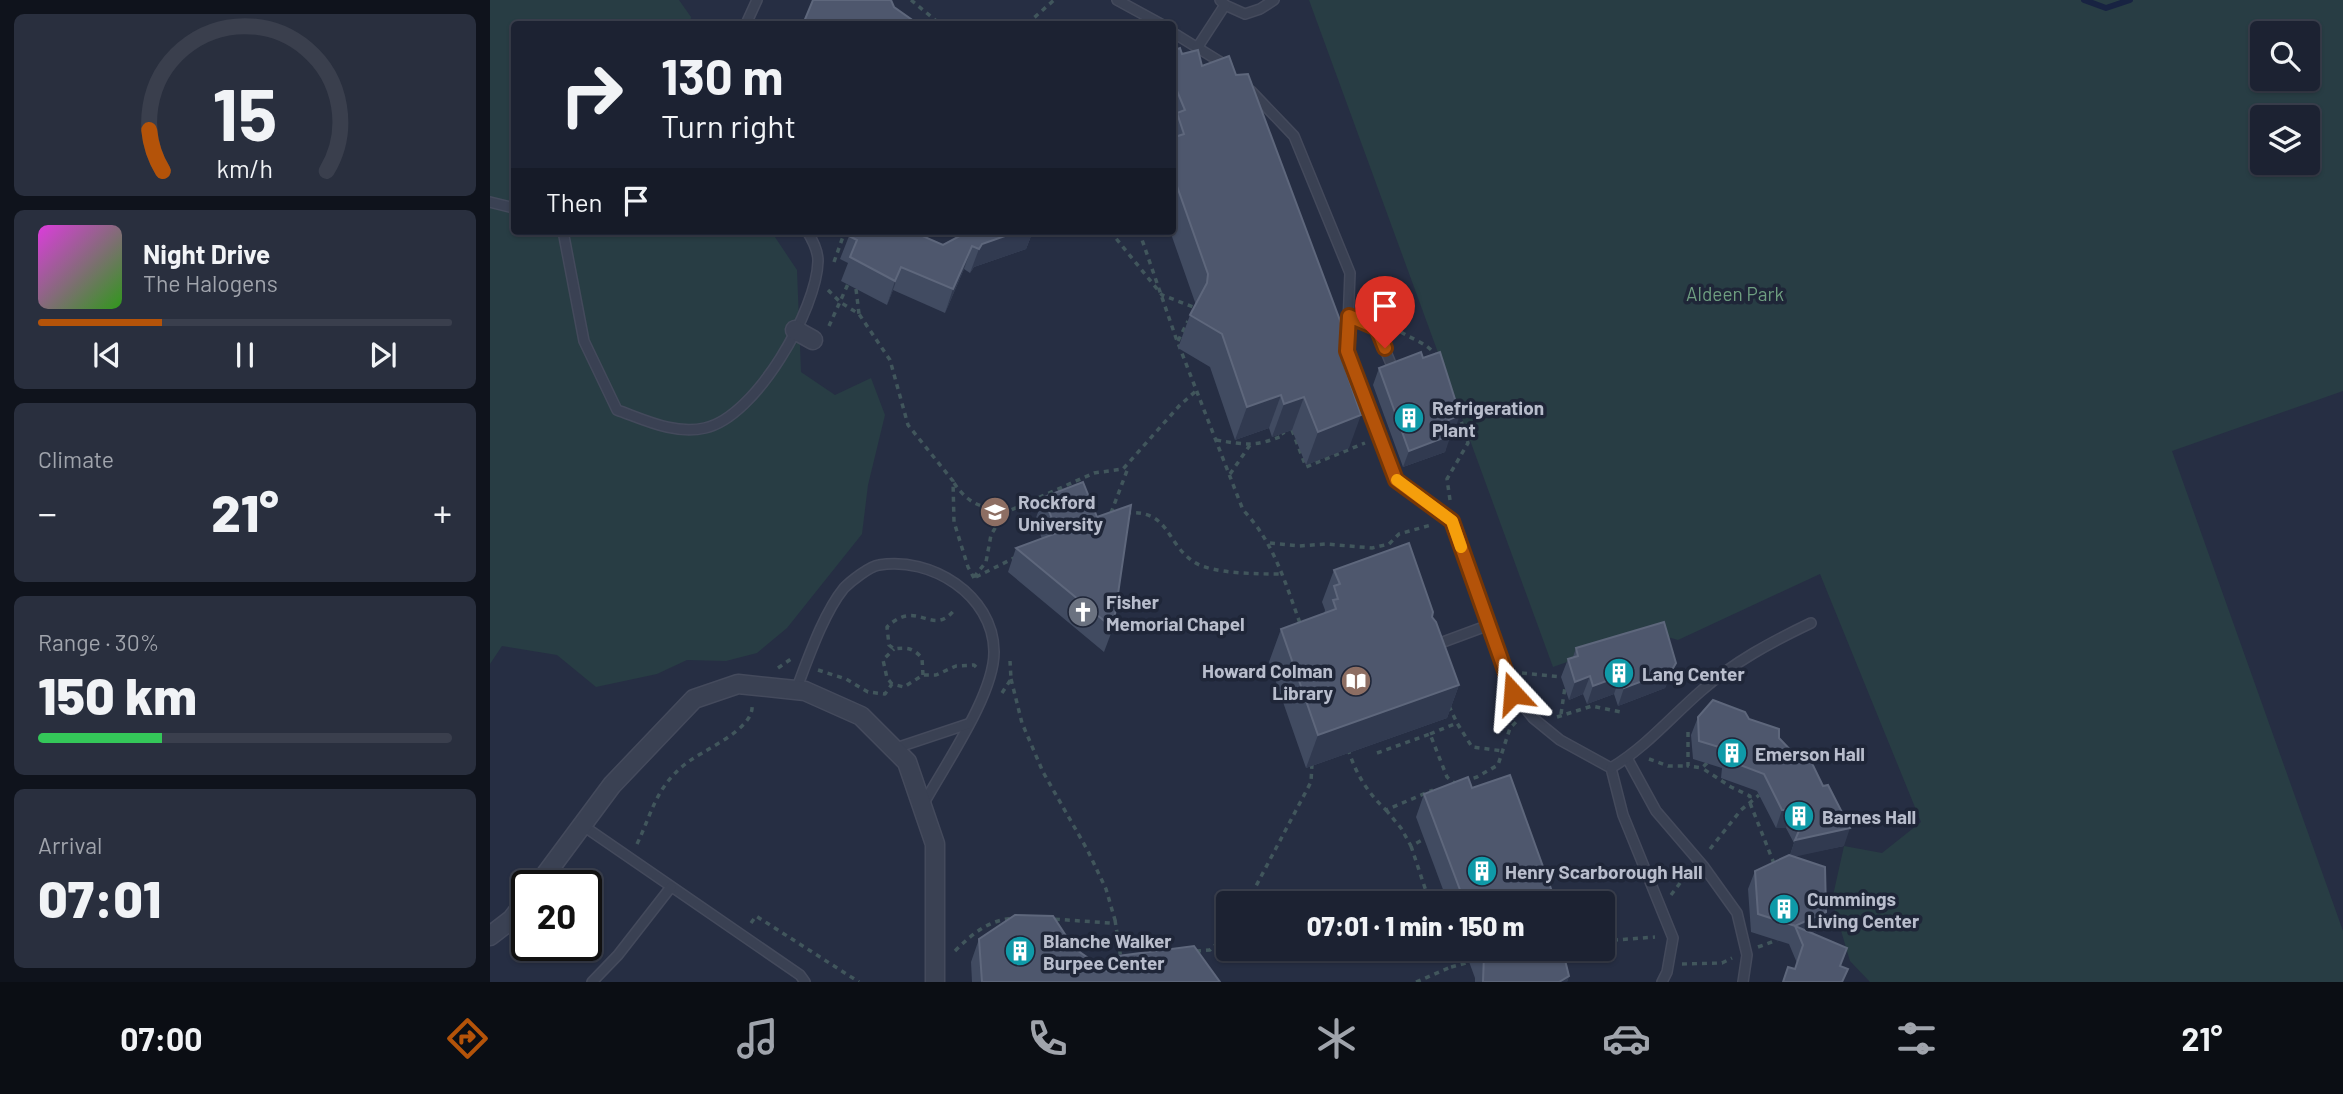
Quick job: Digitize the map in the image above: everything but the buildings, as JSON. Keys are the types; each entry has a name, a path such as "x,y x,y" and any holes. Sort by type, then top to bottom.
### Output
{"street":[{"path":"795,330 814,340"},
{"path":"549,870 611,785 694,699 738,684 806,691 861,716 906,762 935,844 935,974"},
{"path":"490,936 511,920"}],"lane":[{"path":"747,21 757,0"},
{"path":"1117,0 1156,21"},
{"path":"1197,48 1223,3 1245,14 1274,0"},
{"path":"1176,35 1227,66 1236,76"},
{"path":"1246,86 1294,136 1350,273 1347,351 1396,480 1452,521 1513,693 1527,711 1560,740 1611,768 1623,815 1673,938 1667,972 1662,982"},
{"path":"490,202 511,207"},
{"path":"564,235 583,341 617,410 672,429 707,428 740,410 781,360 816,278 818,257 809,235"},
{"path":"1349,316 1377,328 1394,371"},
{"path":"796,690 821,628 845,588 877,564 914,565 951,578 979,604 991,631 994,651 989,678 968,724 922,807"},
{"path":"1611,768 1638,750 1716,679 1767,644 1811,623"},
{"path":"1427,648 1489,625"},
{"path":"893,749 968,724"},
{"path":"1627,758 1656,811 1704,867 1737,913 1747,955 1743,982"},
{"path":"582,825 800,975 805,982"},
{"path":"592,982 618,955 671,887"}],"path":[{"path":"911,0 936,21"},
{"path":"1030,21 1054,0"},
{"path":"832,267 844,235"},
{"path":"1113,235 1162,295 1196,307 1178,341"},
{"path":"1140,235 1196,391 1243,510 1260,527 1269,543 1303,631"},
{"path":"1350,273 1368,302 1384,317"},
{"path":"829,326 848,284"},
{"path":"856,289 859,314"},
{"path":"839,302 859,314 890,360 908,425 962,495 980,507 1009,511"},
{"path":"1391,325 1434,351 1438,360"},
{"path":"974,578 986,562 991,535 1001,518 1009,511 1094,472 1124,470 1169,417 1196,391"},
{"path":"1269,543 1372,548 1389,544 1399,534 1452,521 1447,479 1468,443 1458,410"},
{"path":"1292,429 1306,467 1380,438"},
{"path":"1216,440 1262,444 1284,435 1283,433"},
{"path":"1230,474 1250,445"},
{"path":"1105,521 1110,515 1130,464"},
{"path":"953,481 954,522 968,567 977,583"},
{"path":"1110,515 1137,512 1158,518 1182,552 1195,563 1215,570 1281,574"},
{"path":"974,578 1024,555"},
{"path":"965,573 974,578"},
{"path":"894,649 889,645 886,634 887,627 893,621 906,615 941,621 949,618 955,610"},
{"path":"923,675 922,657 914,649 894,649 883,660 887,678 892,684 904,687 923,675 936,675 956,666 974,665 977,668"},
{"path":"1009,655 1010,679 1022,723 1043,772 1088,850 1106,889 1115,920 1123,968"},
{"path":"805,666 846,679 877,695 885,694 892,684"},
{"path":"1518,680 1516,672 1561,677"},
{"path":"999,702 1010,679"},
{"path":"630,858 645,828 649,811 665,784 684,765 732,735 749,719 752,711 749,685"},
{"path":"1561,714 1565,687"},
{"path":"1446,702 1472,747 1503,751"},
{"path":"1544,727 1561,714 1592,706 1621,712"},
{"path":"1385,810 1410,798 1477,777 1498,765 1510,728 1527,711"},
{"path":"1377,753 1457,723"},
{"path":"1688,732 1688,766"},
{"path":"1430,734 1447,777 1457,784 1462,797"},
{"path":"1346,743 1354,768 1369,793 1401,828 1411,846 1426,891"},
{"path":"1638,750 1644,757 1656,763 1702,768 1750,796 1750,803 1779,875"},
{"path":"1253,891 1311,782 1313,756"},
{"path":"1702,768 1707,763"},
{"path":"1411,846 1424,839"},
{"path":"750,924 756,916 859,982"},
{"path":"935,974 975,933 996,920 1024,918"},
{"path":"1045,918 1110,923 1115,920"},
{"path":"1185,953 1210,950 1216,944"},
{"path":"1449,961 1451,967"},
{"path":"1416,982 1469,962"},
{"path":"1433,975 1434,982"}],"green space":[{"path":"490,0 679,0 691,17 690,21 511,21 511,235 774,235 797,270 801,372 835,395 871,378 885,415 868,485 862,534 787,628 757,653 726,661 687,660 657,674 596,687 557,655 502,646 490,664"},
{"name":"Aldeen Park","path":"1309,0 2343,0 2343,391 2172,451 2343,931 2343,982 1870,982 1850,961 1832,900 1844,846 1882,853 1921,822 1820,574 1678,640 1651,632 1553,667"}],"waterway":[{"path":"2084,0 2106,8 2130,0"}],"slow traffic":[{"path":"1397,480 1452,521 1461,547"}],"place":[{"name":"Refrigeration Plant","path":"1409,418"},
{"name":"Rockford University","path":"995,512"},
{"name":"Fisher Memorial Chapel","path":"1083,612"},
{"name":"Lang Center","path":"1619,673"},
{"name":"Howard Colman Library","path":"1356,681"},
{"name":"Emerson Hall","path":"1732,753"},
{"name":"Barnes Hall","path":"1799,816"},
{"name":"Henry Scarborough Hall","path":"1482,871"},
{"name":"Cummings Living Center","path":"1784,909"},
{"name":"Blanche Walker Burpee Center","path":"1020,951"}],"route":[{"path":"1385,348 1377,328 1349,316 1347,351 1396,480 1452,521 1513,693"}]}
